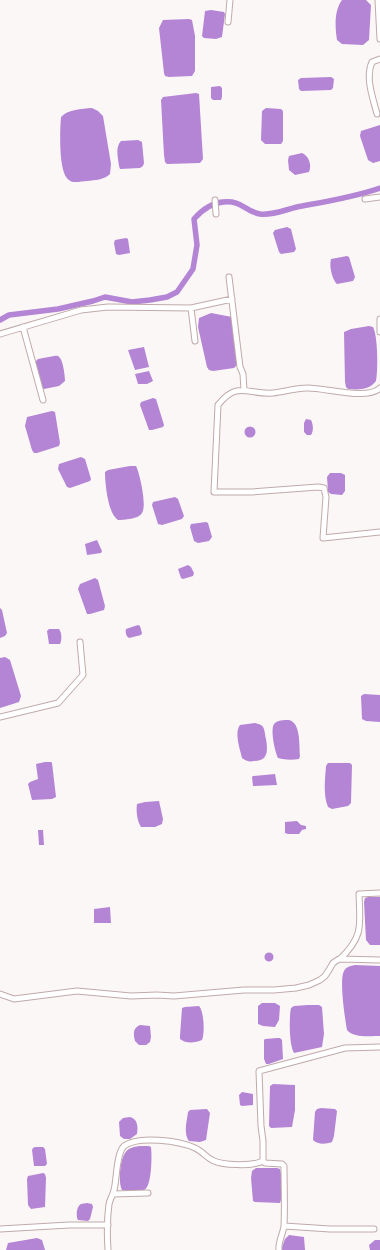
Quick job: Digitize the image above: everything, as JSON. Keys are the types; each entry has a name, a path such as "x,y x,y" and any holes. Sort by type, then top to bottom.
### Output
{"street":[{"path":"228,22 230,0"},
{"path":"378,0 380,39"},
{"path":"377,114 370,88 369,69 372,62 380,59"},
{"path":"365,200 380,197"},
{"path":"215,200 216,214"},
{"path":"229,277 244,390"},
{"path":"0,334 81,310 108,307 191,308 232,299"},
{"path":"191,308 195,342"},
{"path":"380,319 380,332"},
{"path":"23,327 43,400"},
{"path":"380,388 377,391 358,394 307,388 291,389 273,393 237,390 228,394 218,405 214,492 252,492 318,486 324,488 326,497 323,538 380,532"},
{"path":"0,717 58,703 82,675 80,642"},
{"path":"0,994 14,999 77,991 131,996 174,996 238,990 274,990 296,988 308,985 325,976 333,962 340,959 350,950 360,930 359,894 380,893"},
{"path":"340,959 380,960"},
{"path":"263,1161 259,1071 345,1048 380,1047"},
{"path":"108,1250 109,1205 113,1194 121,1152 124,1146 134,1142 153,1140 174,1141 195,1148 217,1162 256,1164 263,1161 282,1164 284,1166 284,1226 283,1236 278,1250"},
{"path":"113,1194 148,1193"},
{"path":"0,1229 69,1225 108,1225"},
{"path":"284,1226 323,1229 374,1229"}],"shaded area":[{"path":"342,0 366,0 371,5 369,40 363,45 342,44 337,40 336,14"},
{"path":"211,10 224,12 225,14 222,37 216,39 204,38 202,36 205,11"},
{"path":"163,20 192,20 195,36 195,71 192,76 165,76 159,28"},
{"path":"331,77 334,79 333,88 331,90 301,91 299,89 298,80 301,78"},
{"path":"220,86 222,88 221,100 213,100 211,98 211,87"},
{"path":"196,93 199,94 203,159 200,163 167,164 165,162 164,155 161,100 163,97"},
{"path":"92,108 103,116 111,164 110,174 99,179 73,182 65,176 61,160 61,117 71,111"},
{"path":"266,108 281,109 283,111 283,141 281,144 265,144 261,140 262,111"},
{"path":"380,125 380,161 373,163 368,160 360,136 361,131"},
{"path":"138,140 142,142 143,166 140,168 120,169 117,153 119,143 121,141"},
{"path":"302,153 309,161 309,172 295,175 289,170 289,156"},
{"path":"287,227 291,229 296,249 294,252 281,254 273,233 275,230"},
{"path":"128,239 130,253 119,255 116,254 114,243 115,240"},
{"path":"347,256 349,257 355,277 353,281 337,284 331,272 331,259"},
{"path":"211,313 232,317 237,365 234,368 213,371 209,370 207,367 198,327 199,318"},
{"path":"369,326 373,327 375,331 377,345 376,381 364,389 348,389 345,382 344,332 351,329"},
{"path":"144,347 149,367 135,370 128,350"},
{"path":"58,356 61,360 64,369 65,381 59,386 44,389 42,388 36,361 38,359"},
{"path":"149,371 153,381 147,384 138,384 135,374"},
{"path":"153,398 156,399 164,425 163,427 149,430 140,405 141,402"},
{"path":"52,411 55,412 60,443 59,446 34,453 25,426 27,417"},
{"path":"306,419 311,420 313,425 311,435 307,435 304,432 304,423"},
{"path":"248,427 252,427 254,428 254,436 248,437 245,434 245,430"},
{"path":"81,457 85,459 91,479 90,481 70,488 67,487 58,469 59,464"},
{"path":"136,466 138,470 144,504 143,509 142,513 138,517 118,520 109,505 106,491 105,472 108,470"},
{"path":"330,473 341,473 345,475 345,491 342,495 331,494 328,492 327,477"},
{"path":"175,497 178,499 184,516 182,519 162,525 158,524 152,505 153,502"},
{"path":"208,523 212,537 209,541 198,543 194,541 190,527 191,524"},
{"path":"97,540 102,551 101,553 87,555 85,544"},
{"path":"188,565 194,573 193,576 183,579 181,578 178,569"},
{"path":"95,578 98,580 105,606 104,610 87,614 78,589 80,584"},
{"path":"0,608 2,610 7,633 5,636 0,638"},
{"path":"138,625 140,626 142,633 141,635 129,638 126,634 126,629"},
{"path":"49,629 59,629 61,632 60,644 49,644 47,631"},
{"path":"5,657 10,660 21,696 19,702 0,708 0,658"},
{"path":"364,694 380,695 380,722 366,721 362,719 361,696"},
{"path":"289,720 296,725 299,735 299,759 288,760 278,758 273,741 274,724 279,721"},
{"path":"255,723 264,728 267,751 264,757 259,761 246,761 242,758 238,741 238,728 240,725"},
{"path":"45,762 52,763 56,797 52,799 32,800 28,784 38,779 36,764"},
{"path":"328,763 350,763 352,765 351,803 348,806 332,809 328,807 325,797 325,787 326,766"},
{"path":"275,774 277,785 253,786 253,776"},
{"path":"159,801 163,819 162,824 155,827 141,827 137,816 137,804"},
{"path":"297,821 301,825 306,826 306,829 302,830 299,834 285,833 285,822"},
{"path":"38,830 43,830 44,845 39,845"},
{"path":"380,897 380,945 370,945 366,940 364,902 365,898"},
{"path":"110,907 111,923 94,923 94,909"},
{"path":"267,953 271,953 273,957 271,961 267,961 265,959 265,955"},
{"path":"350,966 380,966 380,1036 357,1035 350,1033 347,1030 342,982 344,971"},
{"path":"262,1003 275,1003 280,1006 279,1020 275,1027 258,1024 258,1006"},
{"path":"319,1005 322,1007 324,1034 322,1047 294,1053 291,1044 290,1031 291,1008 294,1006"},
{"path":"199,1006 204,1022 202,1040 196,1042 182,1041 180,1039 182,1008"},
{"path":"140,1025 150,1026 150,1042 146,1045 139,1045 135,1041 134,1032"},
{"path":"280,1038 282,1040 283,1059 266,1064 264,1059 264,1040"},
{"path":"273,1084 295,1085 295,1110 292,1127 271,1128 269,1126 270,1086"},
{"path":"242,1092 253,1094 253,1105 240,1105 239,1095"},
{"path":"207,1109 210,1113 206,1140 200,1142 189,1141 186,1134 188,1112 190,1110"},
{"path":"317,1109 335,1109 337,1111 332,1142 322,1144 313,1140 315,1112"},
{"path":"130,1117 136,1121 137,1134 130,1139 124,1139 120,1136 119,1122 123,1118"},
{"path":"139,1146 151,1147 151,1170 149,1183 147,1188 142,1191 133,1192 122,1190 120,1177 123,1156 131,1148"},
{"path":"35,1147 43,1147 45,1149 47,1164 45,1166 34,1166 32,1150"},
{"path":"256,1168 280,1169 282,1196 280,1203 253,1201 251,1178 252,1171"},
{"path":"43,1173 45,1174 46,1178 45,1207 31,1209 28,1205 28,1176"},
{"path":"87,1203 92,1204 93,1207 90,1219 88,1221 78,1220 77,1210 79,1205"},
{"path":"289,1235 304,1237 305,1250 281,1250 285,1239"},
{"path":"37,1238 42,1240 45,1250 6,1250 8,1243"},
{"path":"375,1240 380,1240 380,1250 370,1250 369,1245"}],"waterway":[{"path":"0,320 9,315 58,309 105,297 132,302 167,297 177,292 193,269 197,245 194,219 203,210 214,204 223,202 235,203 255,213 270,214 380,188"}]}
